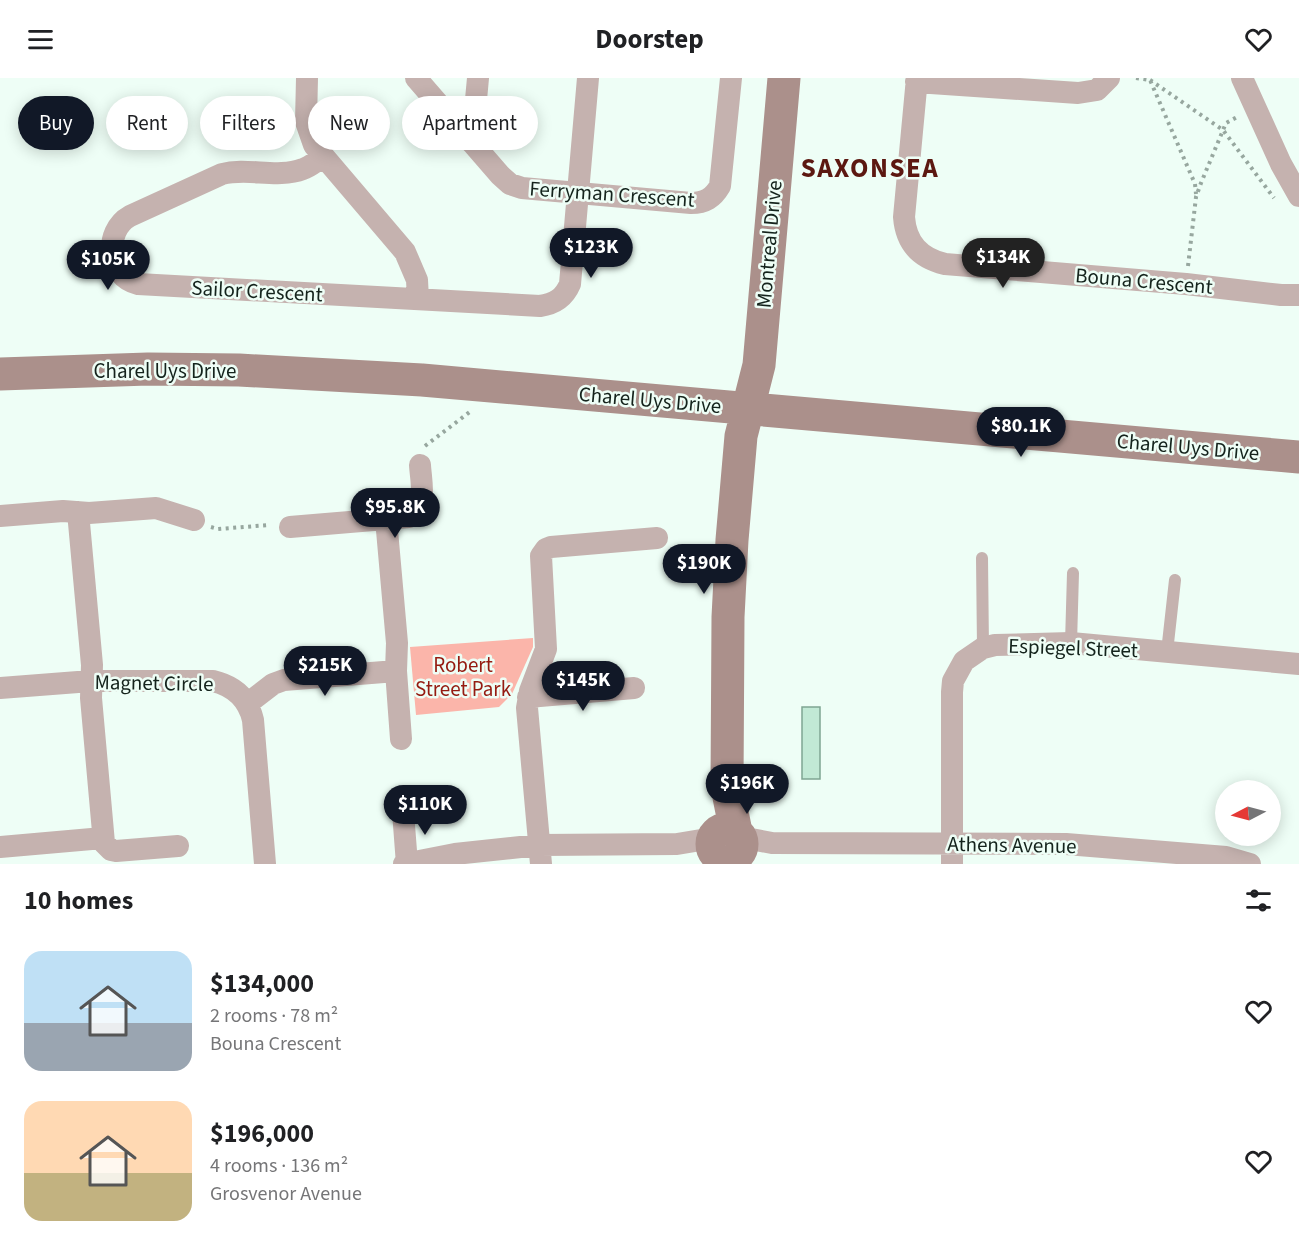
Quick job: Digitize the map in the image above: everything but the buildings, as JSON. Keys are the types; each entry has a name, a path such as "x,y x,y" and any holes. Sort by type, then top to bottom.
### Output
{"main road":[{"name":"Montreal Drive","path":"727,848 728,617 736,489 747,409 759,365 784,78"},
{"name":"Charel Uys Drive","path":"0,374 136,369 239,370 353,375 1299,457"}],"street":[{"path":"307,78 306,122 314,146 405,252 417,280 418,299 540,306 562,298 570,284 588,78"},
{"name":"Ferryman Crescent","path":"416,78 432,96"},
{"path":"476,96 478,78"},
{"name":"Ferryman Crescent","path":"478,150 510,184 522,188 691,203 705,201 720,186 722,179 731,78"},
{"path":"916,80 1078,93 1097,90 1109,78"},
{"path":"1242,78 1281,164 1290,201"},
{"name":"Bouna Crescent","path":"916,80 904,217 911,243 925,257 945,264 1299,295"},
{"name":"Sailor Crescent","path":"323,157 307,168 295,172 237,171 222,174 130,216 118,224 114,232 112,256 116,269 125,279 138,284 418,299"},
{"path":"290,527 409,516 418,510 422,501 420,465"},
{"path":"0,516 156,508 194,520"},
{"path":"78,512 92,665 90,698 103,838 107,848 116,851 178,846"},
{"path":"386,519 397,643 396,671 401,739"},
{"path":"540,855 528,697 546,649 541,561 543,552 551,547 657,538"},
{"name":"Espiegel Street","path":"952,854 953,681 964,661 983,648 995,645 1071,643 1299,664"},
{"path":"265,864 253,720 247,704 273,684 284,680 396,671"},
{"name":"Magnet Circle","path":"0,688 91,681 213,681 229,686 243,697 247,704"},
{"path":"528,697 634,688"},
{"path":"403,812 406,864"},
{"path":"0,847 103,838"},
{"name":"Athens Avenue","path":"406,864 455,854 540,855 677,844 727,848 772,843 952,854 1066,844 1226,857 1250,864"}],"lane":[{"path":"981,558 983,648"},
{"path":"1071,643 1073,573"},
{"path":"1167,652 1175,580"}],"path":[{"path":"1136,78 1150,80 1223,130 1274,199 1290,201"},
{"path":"1150,80 1195,184 1196,197 1186,284"},
{"path":"1196,197 1226,123 1254,107"},
{"path":"420,465 425,445 469,414 488,385"},
{"path":"194,520 218,530 281,524 290,527"}],"green space":[{"name":"Robert Street Park","path":"533,638 533,647 512,694 499,707 416,715 410,647"}],"district":[{"name":"SAXONSEA","path":"870,168"}]}
